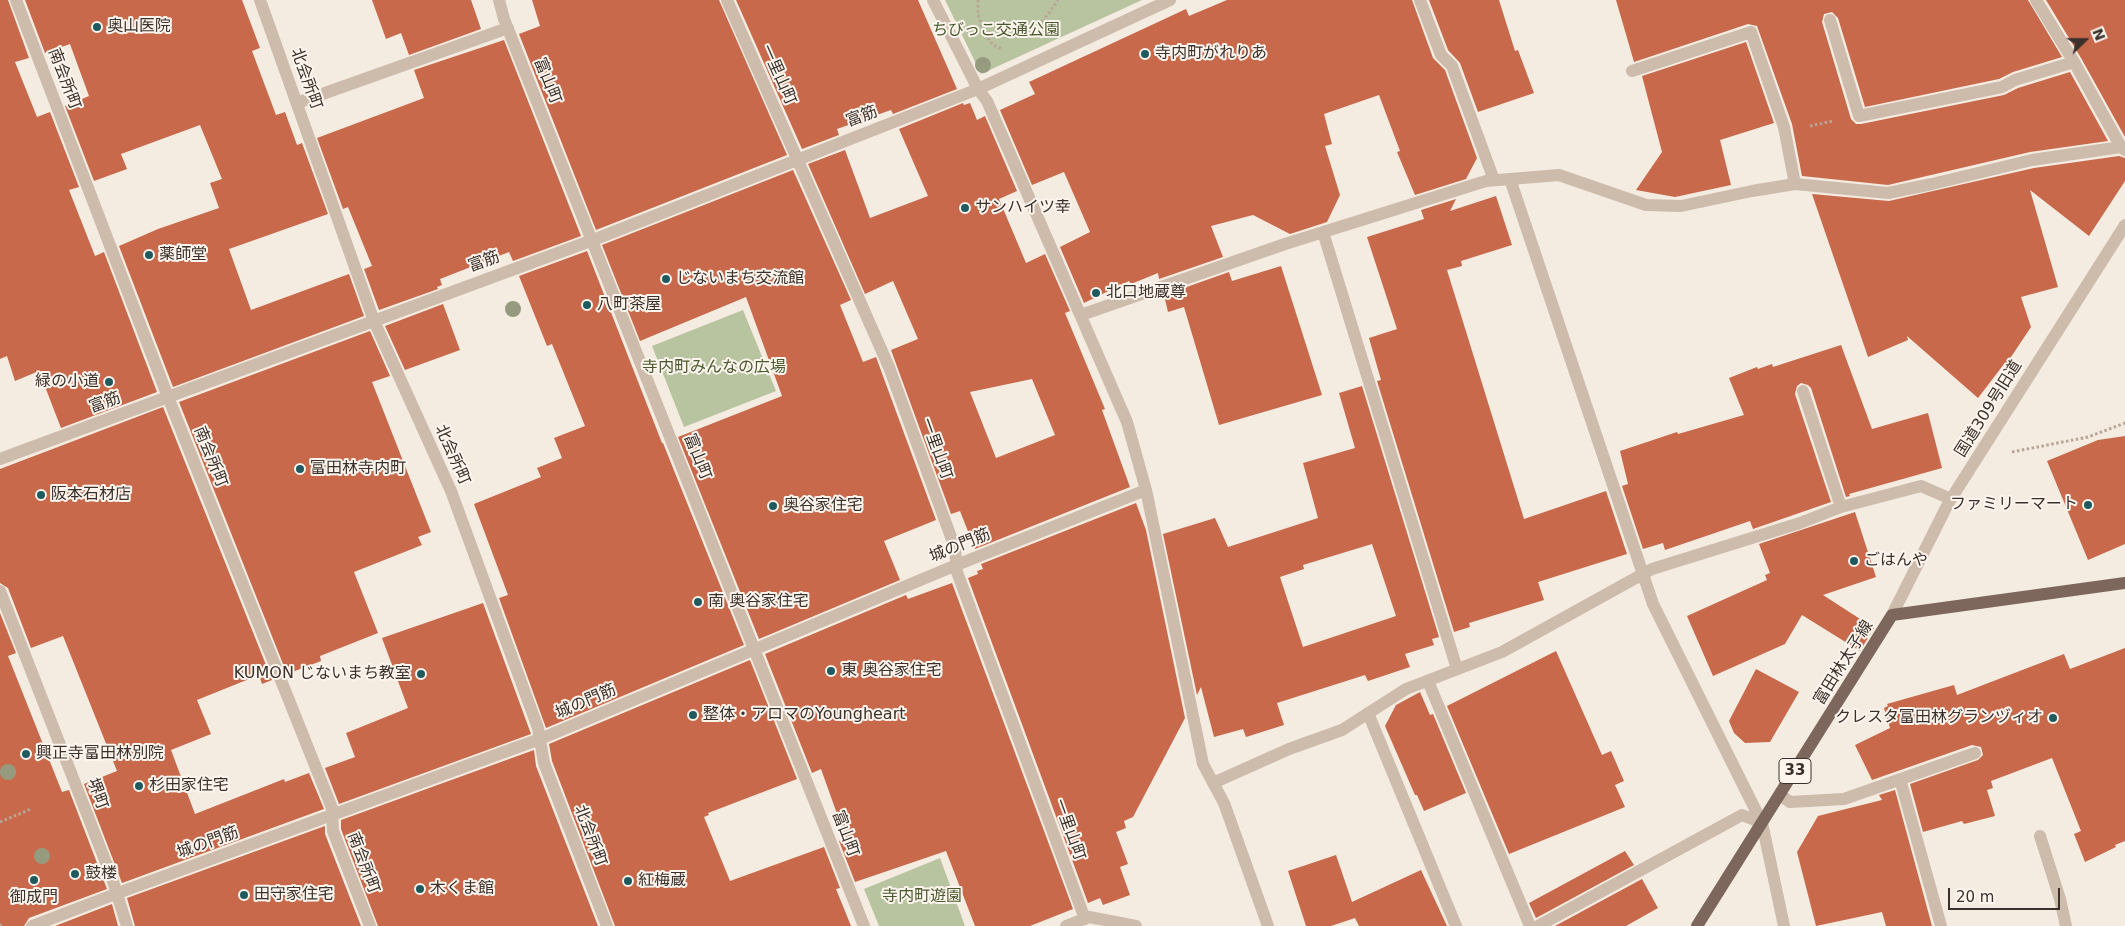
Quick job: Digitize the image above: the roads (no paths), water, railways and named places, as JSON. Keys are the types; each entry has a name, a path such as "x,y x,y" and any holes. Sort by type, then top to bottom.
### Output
{"main road":[{"name":"富田林太子線","path":"1697,926 1892,616 2125,583"}],"street":[{"name":"南会所町","path":"16,0 168,397 332,808 333,831 370,926"},
{"name":"北会所町","path":"260,0 374,320 451,491 534,719 544,762 607,926"},
{"name":"富山町","path":"499,0 508,28 864,926"},
{"name":"一里山町","path":"727,0 888,367 955,548 957,572 1085,919"},
{"path":"932,0 978,89 987,101 1127,422 1146,490 1202,764 1224,803 1268,926"},
{"name":"富筋","path":"0,458 593,240 978,89 1170,0"},
{"path":"1420,0 1442,55 1452,66 1494,180"},
{"path":"1081,315 1323,232 1486,181 1559,175 1646,205 1682,206 1795,184 1888,192 1932,184 2032,160 2123,148 2036,0"},
{"path":"1830,20 1858,116 2002,87 2015,80 2074,62"},
{"path":"297,103 508,28"},
{"path":"1632,71 1751,32 1785,131 1795,184"},
{"path":"1510,179 1653,604 1762,823 1784,926"},
{"name":"国道309号旧道","path":"1892,616 1951,499 2125,225"},
{"path":"1323,232 1457,669"},
{"path":"1804,391 1841,507"},
{"path":"1213,784 1289,750 1342,730 1406,689 1502,652 1652,569 1800,523 1841,507 1921,486 1951,499"},
{"name":"城の門筋","path":"32,926 540,739 956,565 1146,490"},
{"name":"堺町","path":"0,591 118,893 120,909 127,926"},
{"path":"1428,680 1530,926"},
{"path":"1368,713 1456,926"},
{"path":"1780,795 1790,802 1844,799 1975,753"},
{"path":"1900,779 1941,926"},
{"path":"1538,926 1742,815 1762,823"},
{"path":"2040,836 2060,899 2066,926"},
{"path":"1066,926 1089,917 1136,926"}],"place":[{"name":"奥山医院","path":"97,27"},
{"name":"寺内町がれりあ","path":"1145,54"},
{"name":"サンハイツ幸","path":"965,208"},
{"name":"薬師堂","path":"149,255"},
{"name":"じないまち交流館","path":"666,279"},
{"name":"北口地蔵尊","path":"1096,293"},
{"name":"八町茶屋","path":"587,305"},
{"name":"緑の小道","path":"109,382"},
{"name":"富田林寺内町","path":"300,469"},
{"name":"阪本石材店","path":"41,495"},
{"name":"ファミリーマート","path":"2088,505"},
{"name":"奥谷家住宅","path":"773,506"},
{"name":"ごはんや","path":"1854,561"},
{"name":"南 奥谷家住宅","path":"698,602"},
{"name":"東 奥谷家住宅","path":"831,671"},
{"name":"KUMON じないまち教室","path":"421,674"},
{"name":"整体・アロマのYoungheart","path":"693,715"},
{"name":"クレスタ富田林グランヅィオ","path":"2053,718"},
{"name":"興正寺富田林別院","path":"26,754"},
{"name":"杉田家住宅","path":"139,786"},
{"name":"鼓楼","path":"75,874"},
{"name":"御成門","path":"34,880"},
{"name":"紅梅蔵","path":"628,881"},
{"name":"木くま館","path":"420,889"},
{"name":"田守家住宅","path":"244,895"}],"park label":[{"name":"ちびっこ交通公園","path":"996,31"},
{"name":"寺内町みんなの広場","path":"714,368"},
{"name":"寺内町遊園","path":"922,897"}]}
